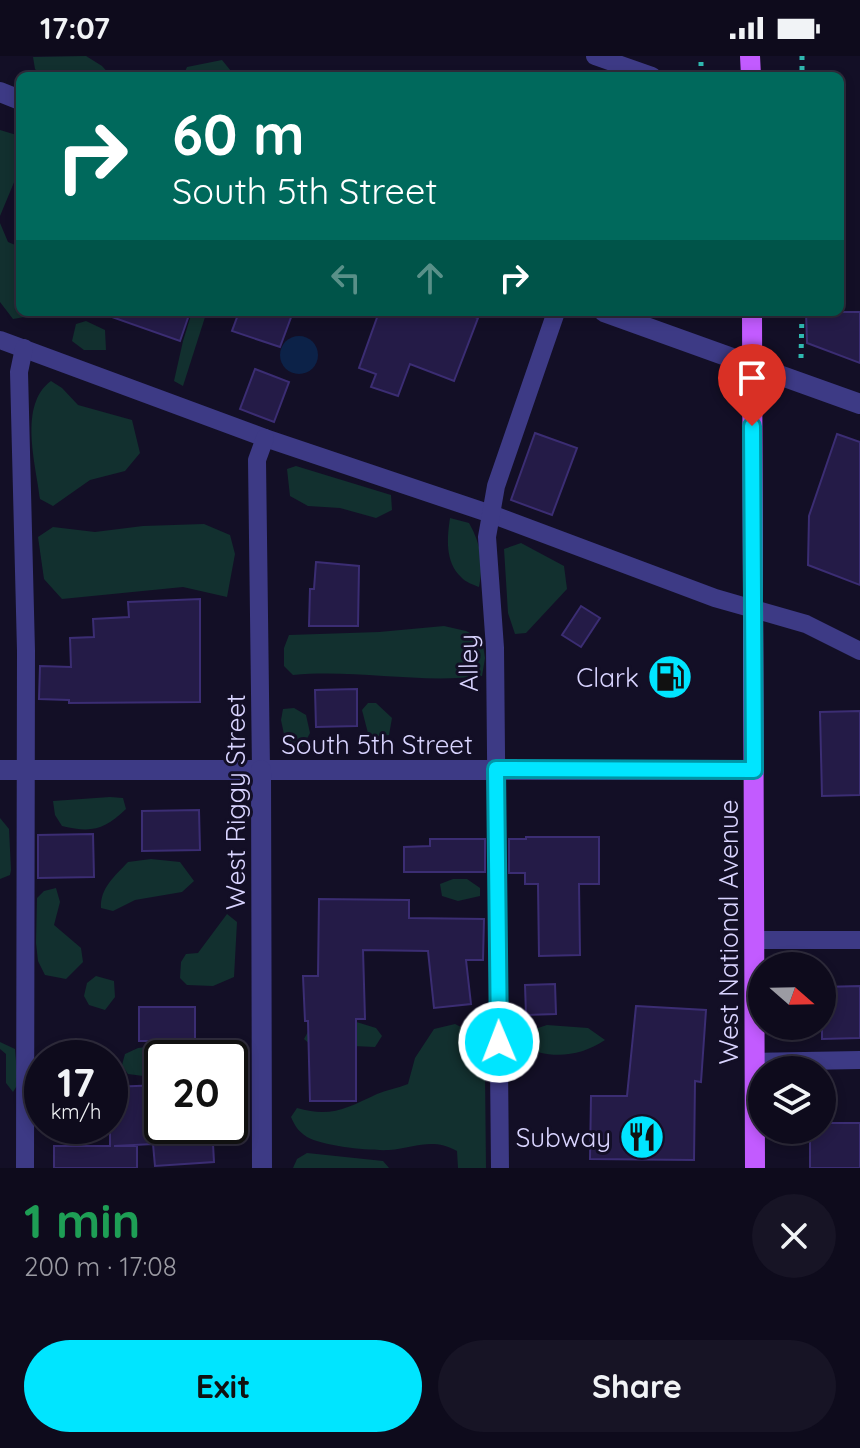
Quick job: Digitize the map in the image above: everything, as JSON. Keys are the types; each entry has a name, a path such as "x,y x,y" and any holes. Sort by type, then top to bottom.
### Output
{"main road":[{"name":"West National Avenue","path":"752,316 754,1056"},
{"name":"West National Avenue","path":"755,1144 755,1168"}],"street":[{"path":"615,316 860,404"},
{"name":"South 5th Street","path":"0,770 754,770"},
{"name":"West Riggy Street","path":"261,770 262,1168"}],"lane":[{"path":"595,56 641,72"},
{"name":"Alley","path":"500,1168 495,648 487,537 496,486 555,316"},
{"path":"0,340 265,438 491,514 715,598 806,624 860,651"},
{"path":"24,348 19,372 26,651 25,1168"},
{"name":"West Riggy Street","path":"261,770 257,460 265,438"},
{"path":"754,940 860,940"},
{"path":"836,1060 860,1060"}],"path":[{"path":"801,383 802,316"}],"green space":[{"path":"86,56 107,72 38,72 33,57"},
{"path":"222,60 232,72 185,72 187,67"},
{"path":"0,130 16,135 16,178 0,216"},
{"path":"0,223 8,242 16,245 16,316 30,316 13,319 0,302"},
{"path":"191,316 205,316 183,386 174,381"},
{"path":"86,321 105,330 106,350 84,350 72,341 76,324"},
{"path":"51,381 78,405 132,420 140,453 125,471 90,480 53,506 40,499 32,436 35,405"},
{"path":"296,466 391,495 392,510 376,518 340,508 308,506 290,496 287,469"},
{"path":"450,518 469,523 476,538 481,562 479,587 463,579 452,564 448,542"},
{"path":"204,524 230,535 235,554 227,597 183,587 62,599 44,579 38,537 53,527 95,532 143,526"},
{"path":"521,543 564,566 567,589 526,633 515,634 508,613 504,549"},
{"path":"444,626 482,639 485,658 482,676 293,675 284,666 284,648 289,635"},
{"path":"368,703 376,703 392,718 389,735 369,737 362,710"},
{"path":"294,708 306,715 310,733 303,746 285,739 281,720 283,709"},
{"path":"123,798 126,809 111,822 97,828 62,826 55,815 53,801"},
{"path":"0,818 9,829 11,870 10,875 0,879"},
{"path":"151,859 180,862 194,881 182,892 135,900 113,911 101,908 106,888 128,862"},
{"path":"453,879 467,879 480,888 480,896 458,901 442,896 440,884"},
{"path":"56,888 60,902 54,925 81,948 83,962 66,979 45,975 38,961 36,943 37,898 44,891"},
{"path":"227,914 237,922 234,977 213,986 187,985 180,978 181,962 186,954 198,953"},
{"path":"96,976 114,981 115,997 105,1010 89,1005 84,996 87,983"},
{"path":"350,1020 376,1028 382,1036 375,1047 310,1044 304,1039 309,1030"},
{"path":"455,1024 479,1036 485,1072 486,1168 458,1168 457,1151 439,1145 423,1144 389,1150 347,1147 314,1140 295,1126 291,1117 297,1108 329,1112 408,1084 415,1058 434,1029"},
{"path":"547,1025 588,1028 605,1040 563,1055 520,1046 526,1032"},
{"path":"0,1042 15,1049 18,1084 13,1092 6,1083 6,1054 0,1049"},
{"path":"144,1047 144,1076 128,1074 128,1053"},
{"path":"307,1153 383,1161 389,1168 293,1168 297,1159"}],"water":[{"path":"299,336 312,342 318,355 312,368 299,374 286,368 280,355 286,342"}],"building":[{"path":"844,312 860,312 860,363 807,343 806,316 844,316"},
{"path":"109,316 189,316 180,341"},
{"path":"238,316 292,316 280,347 232,331"},
{"path":"378,316 478,318 454,381 410,364 398,396 371,387 376,374 359,368"},
{"path":"255,369 289,382 274,422 240,409"},
{"path":"535,433 577,448 552,515 511,500"},
{"path":"837,434 860,442 860,585 808,565 809,516"},
{"path":"316,562 359,566 358,626 309,626 310,589 314,589"},
{"path":"200,599 200,702 69,703 69,700 39,699 40,666 71,667 70,638 94,637 93,619 129,617 128,602"},
{"path":"581,606 600,618 581,647 562,635"},
{"path":"357,689 357,726 316,727 315,690"},
{"path":"860,711 860,795 822,796 820,712"},
{"path":"199,810 200,850 142,851 142,811"},
{"path":"93,834 94,877 38,878 38,835"},
{"path":"599,837 599,884 579,884 580,955 539,956 538,884 525,884 525,873 509,873 509,839"},
{"path":"430,839 485,839 485,872 404,872 404,847 430,846"},
{"path":"319,899 409,900 409,918 484,919 483,960 466,960 471,1004 434,1008 428,951 363,950 365,1019 356,1019 356,1101 310,1101 308,1021 305,1021 303,976 318,976"},
{"path":"555,984 556,1014 526,1015 525,985"},
{"path":"860,986 860,1038 836,1039 836,987"},
{"path":"636,1006 706,1010 701,1082 695,1081 694,1160 590,1159 591,1096 627,1096"},
{"path":"139,1007 195,1007 195,1040 139,1041"},
{"path":"128,1086 144,1086 144,1144 153,1144 114,1146 137,1146 137,1168 54,1168 54,1146 128,1144"},
{"path":"836,1123 860,1123 860,1168 810,1168 810,1144 836,1144"},
{"path":"153,1144 213,1144 214,1162 155,1166"}],"place":[{"name":"Clark","path":"670,677"},
{"name":"Subway","path":"642,1137"}],"route":[{"path":"499,1042 496,769 754,770 752,426"}]}
